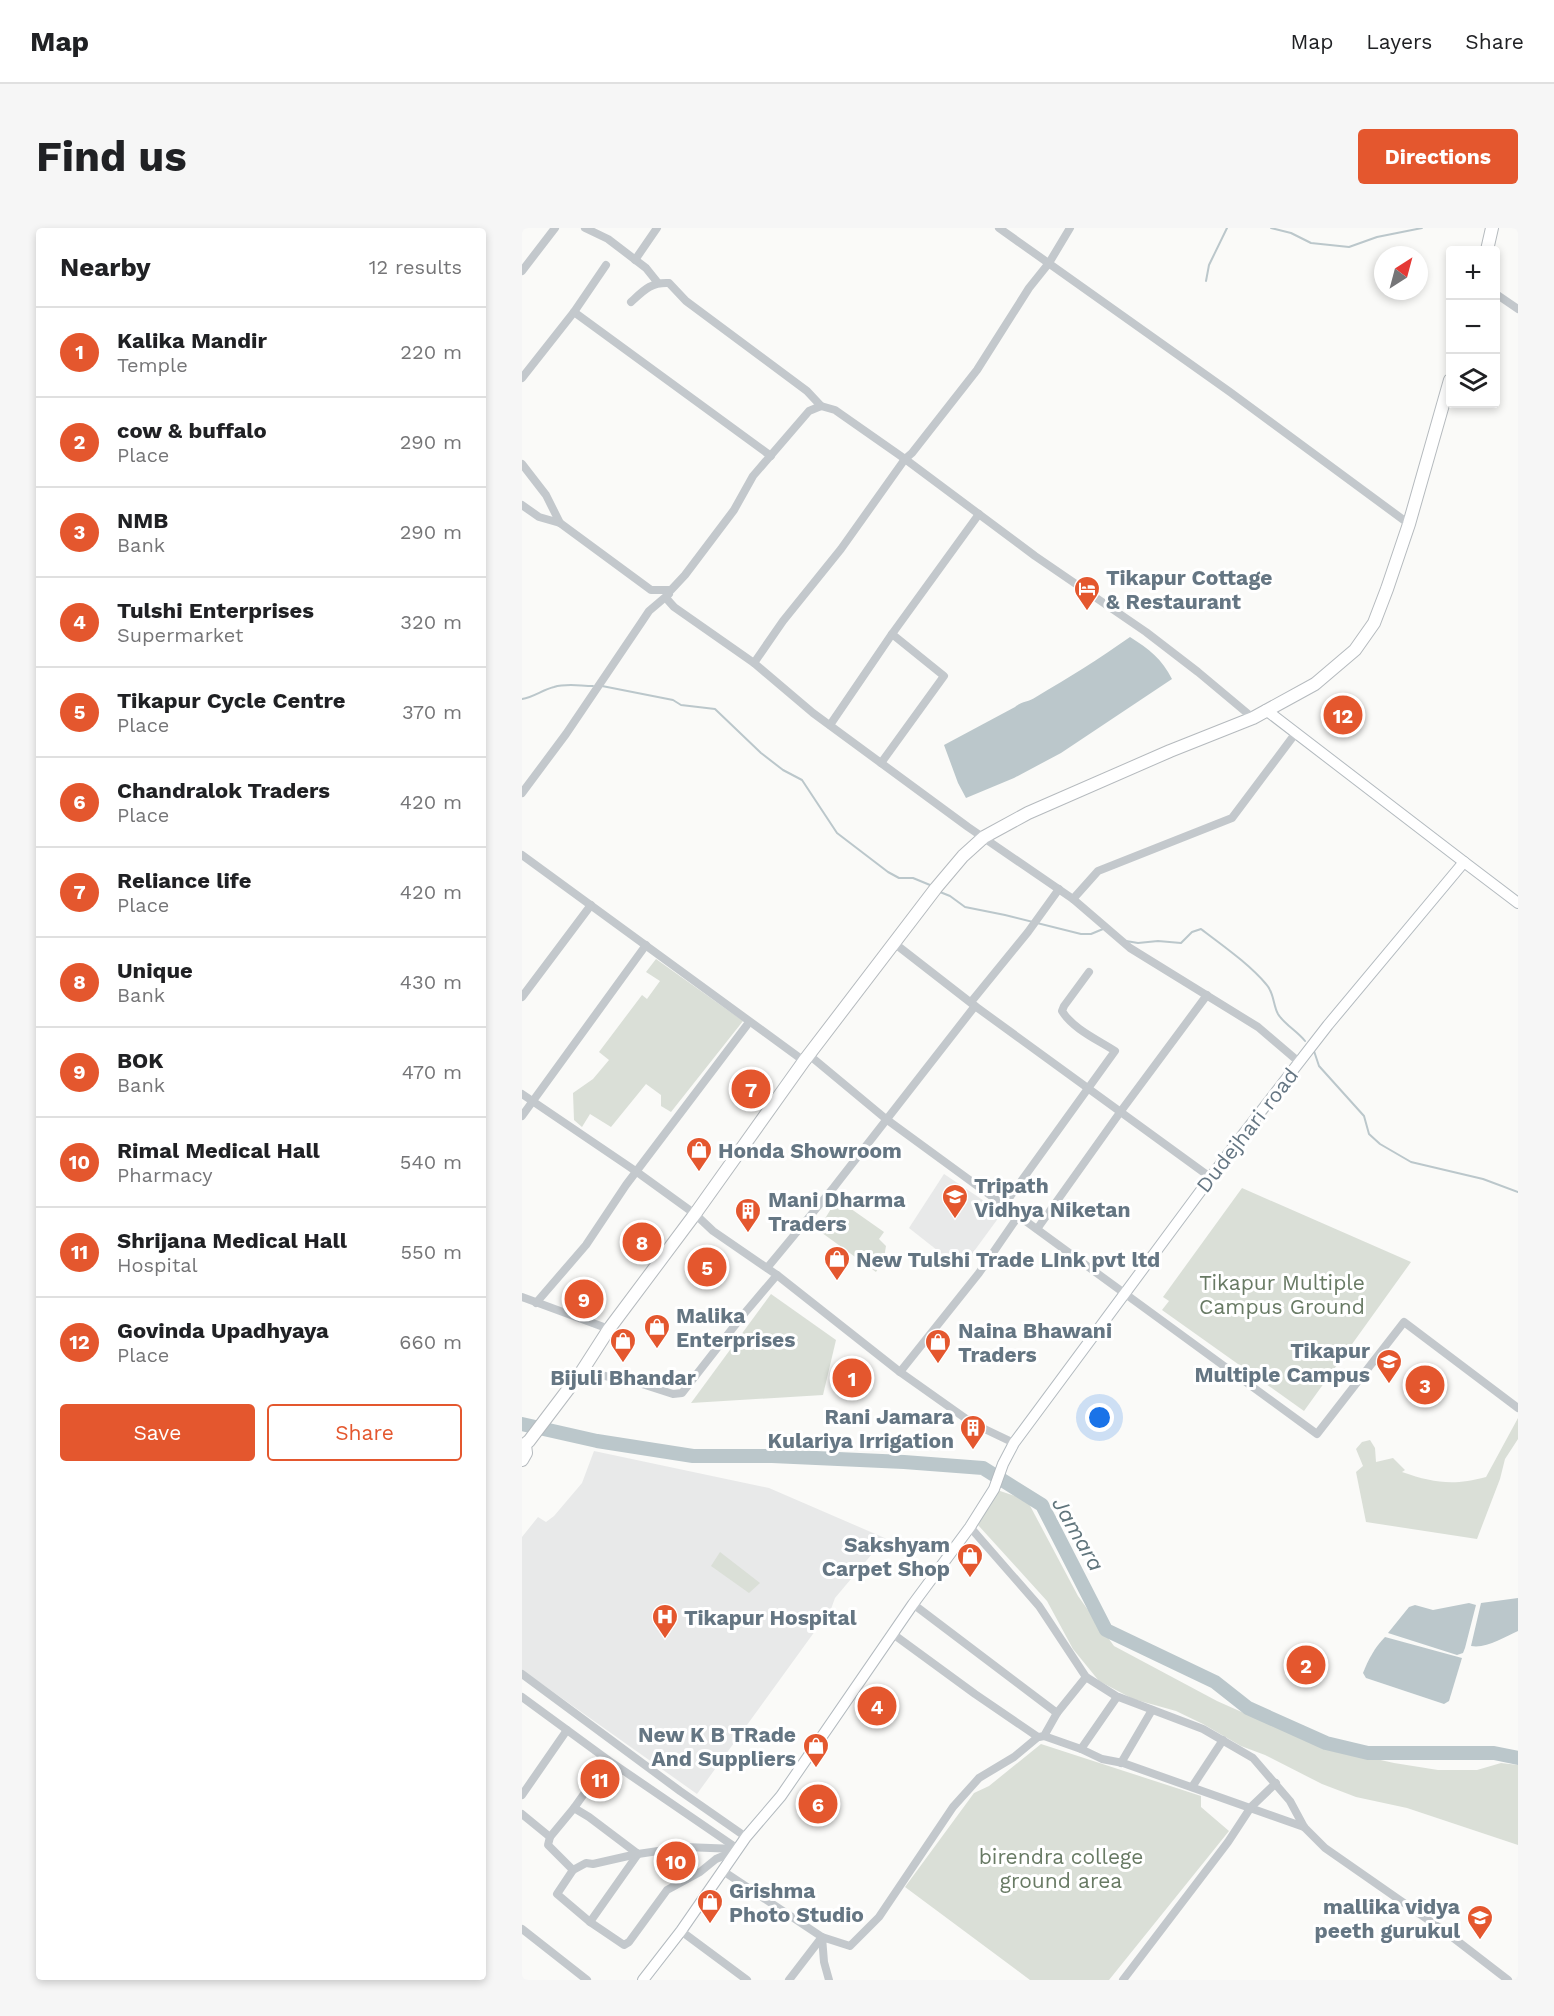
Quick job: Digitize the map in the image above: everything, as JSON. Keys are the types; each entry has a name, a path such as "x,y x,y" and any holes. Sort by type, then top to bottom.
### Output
{"main road":[{"path":"1488,246 1492,228"},
{"path":"522,1460 526,1453 525,1444 582,1371 609,1329 807,1058 939,884 963,856 984,837 1028,813 1170,751 1253,718 1315,684 1337,668 1355,650 1374,622 1409,524 1446,394"}],"street":[{"path":"522,271 555,228"},
{"path":"585,228 608,239 646,268 658,283"},
{"path":"635,260 657,228"},
{"path":"999,228 1230,392 1409,524"},
{"path":"754,663 783,621 841,549 905,459 919,446 977,370 1070,228"},
{"path":"522,378 574,312 606,265"},
{"path":"631,302 644,290 658,283 669,283 686,301 807,391 821,406 835,410 1035,556 1146,632 1253,718"},
{"path":"1500,297 1518,309"},
{"path":"574,312 771,456"},
{"path":"522,793 566,734 649,611 666,598 734,510 753,476 809,411 821,406"},
{"path":"522,464 546,495 560,523"},
{"path":"522,505 539,517 560,523 651,590 671,590"},
{"path":"830,725 892,634 979,514"},
{"path":"666,598 674,608 754,663 792,696 881,763 968,827 1073,899 1130,948 1258,1027 1299,1062"},
{"path":"881,763 944,676 892,634"},
{"path":"1266,710 1518,903"},
{"path":"1073,899 1098,871 1232,818 1295,734"},
{"path":"522,855 807,1058 886,1119 1317,1434 1404,1322 1518,1408"},
{"name":"Dudejhari road","path":"643,1980 681,1931 746,1837 781,1796 970,1527 994,1489 1014,1443 1210,1177 1299,1062 1464,861"},
{"path":"767,1268 834,1187 1059,889"},
{"path":"522,997 591,905"},
{"path":"894,943 973,1004 1210,1177"},
{"path":"522,1116 646,945"},
{"path":"1004,1205 1115,1050 1082,1030 1062,1011 1089,972"},
{"path":"1037,1229 1207,995"},
{"path":"536,1303 586,1245 611,1205 747,1025"},
{"path":"522,1094 695,1214 713,1231 777,1275 900,1372 972,1423 1014,1443"},
{"path":"900,1372 979,1273 1019,1215"},
{"path":"582,1371 642,1384 673,1394 682,1392 777,1275"},
{"path":"522,1297 609,1329"},
{"path":"970,1527 1039,1606 1086,1677 1117,1696 1203,1729 1253,1758 1290,1801 1304,1827 1325,1848 1447,1933 1508,1980"},
{"path":"913,1605 1057,1713"},
{"path":"893,1634 975,1694 1041,1736 1304,1827"},
{"path":"522,1674 746,1837"},
{"path":"723,1871 822,1937 850,1946 879,1917 953,1807 979,1778 1014,1757 1041,1736 1086,1677"},
{"path":"1081,1749 1107,1714 1117,1696"},
{"path":"522,1697 608,1760 738,1849"},
{"path":"1121,1763 1152,1710"},
{"path":"522,1795 567,1730"},
{"path":"1192,1787 1223,1740"},
{"path":"573,1870 548,1845 550,1837 608,1760"},
{"path":"1123,1980 1228,1842 1251,1808 1276,1783"},
{"path":"574,1808 638,1854"},
{"path":"522,1814 550,1837"},
{"path":"685,1847 738,1849 716,1859 700,1872 667,1890 629,1942 624,1945 557,1894 573,1870 586,1863 593,1864 685,1847"},
{"path":"591,1922 638,1854"},
{"path":"681,1931 747,1980"},
{"path":"524,1934 587,1980"},
{"path":"789,1980 822,1937"},
{"path":"822,1937 824,1962 829,1980"}],"shaded area":[{"path":"1130,637 1154,655 1172,679 1061,753 1014,778 966,798 944,745 1033,699"},
{"name":"Tripath Vidhya Niketan","path":"944,1174 1002,1213 961,1269 909,1228"},
{"name":"Tikapur Hospital","path":"594,1451 769,1488 887,1539 835,1598 831,1609 697,1794 522,1670 522,1537 538,1517 546,1522 554,1516 582,1483"},
{"path":"1518,1598 1518,1631 1489,1644 1471,1646 1481,1603"},
{"path":"1469,1603 1476,1605 1463,1653 1457,1655 1388,1633 1409,1607 1415,1605 1433,1610"},
{"path":"1385,1637 1462,1658 1449,1701 1444,1704 1366,1678 1363,1673 1367,1663"}],"green space":[{"path":"656,959 743,1021 671,1112 661,1106 661,1095 646,1084 611,1127 590,1114 582,1127 574,1120 573,1093 593,1079 609,1060 599,1052 642,995 647,999 660,981 646,972"},
{"name":"Tikapur Multiple Campus Ground","path":"1242,1188 1411,1262 1304,1411 1162,1310 1169,1301 1163,1297"},
{"path":"837,1199 884,1232 879,1239 886,1246 884,1258 876,1272 818,1230"},
{"path":"771,1294 836,1340 823,1395 691,1403"},
{"path":"1518,1418 1518,1439 1505,1459 1500,1479 1477,1539 1366,1522 1356,1472 1363,1466 1356,1449 1362,1442 1370,1440 1375,1448 1376,1462 1393,1458 1405,1470 1402,1472 1434,1481 1463,1482 1486,1477"},
{"path":"997,1490 1027,1500 1078,1596 1114,1646 1217,1701 1298,1737 1336,1750 1394,1763 1438,1770 1477,1770 1501,1763 1518,1765 1518,1845 1407,1808 1356,1797 1322,1784 1265,1755 1241,1746 1176,1711 1133,1699 1099,1681 1073,1649 1047,1601 978,1525"},
{"path":"720,1552 760,1583 749,1593 711,1566"},
{"name":"birendra college ground area","path":"1041,1744 1201,1796 1201,1807 1229,1831 1109,1980 1030,1980 905,1887 974,1793 989,1786"}],"waterway":[{"path":"1206,281 1209,265 1227,228"},
{"path":"1271,228 1291,233 1311,243 1349,247 1377,237 1422,228"},
{"path":"522,699 559,686 593,686"},
{"path":"602,686 673,700 681,705 715,709 761,753 783,770 802,780 837,833 888,872 899,878 913,878 930,885"},
{"path":"940,892 965,907 1081,934 1091,934 1103,929"},
{"path":"1126,941 1181,943 1192,932 1201,929 1259,976 1269,987 1281,1018 1305,1041"},
{"path":"1314,1051 1319,1066 1364,1116 1369,1134 1380,1144 1411,1162 1483,1179 1518,1192"},
{"name":"Jamara","path":"522,1424 597,1441 693,1456 772,1456 983,1468 1042,1505 1106,1630 1215,1682 1248,1708 1326,1743 1368,1753 1494,1753 1518,1758"}],"place":[{"name":"Tikapur Cottage & Restaurant","path":"1087,612"},
{"name":"Govinda Upadhyaya","path":"1343,715"},
{"name":"Reliance life","path":"751,1089"},
{"name":"Honda Showroom","path":"699,1173"},
{"name":"Tripath Vidhya Niketan","path":"955,1220"},
{"name":"Mani Dharma Traders","path":"748,1234"},
{"name":"Unique","path":"642,1242"},
{"name":"Tikapur Cycle Centre","path":"707,1267"},
{"name":"New Tulshi Trade LInk pvt ltd","path":"837,1282"},
{"name":"BOK","path":"584,1299"},
{"name":"Malika Enterprises","path":"657,1350"},
{"name":"Bijuli Bhandar","path":"623,1364"},
{"name":"Naina Bhawani Traders","path":"938,1365"},
{"name":"Kalika Mandir","path":"852,1378"},
{"name":"Tikapur Multiple Campus","path":"1389,1385"},
{"name":"NMB","path":"1425,1385"},
{"name":"Rani Jamara Kulariya Irrigation","path":"973,1451"},
{"name":"Sakshyam Carpet Shop","path":"970,1579"},
{"name":"Tikapur Hospital","path":"665,1640"},
{"name":"cow & buffalo","path":"1306,1665"},
{"name":"Tulshi Enterprises","path":"877,1706"},
{"name":"New K B TRade And Suppliers","path":"816,1769"},
{"name":"Shrijana Medical Hall","path":"600,1779"},
{"name":"Chandralok Traders","path":"818,1804"},
{"name":"Rimal Medical Hall","path":"676,1861"},
{"name":"Grishma Photo Studio","path":"710,1925"},
{"name":"mallika vidya peeth gurukul","path":"1480,1941"}]}
